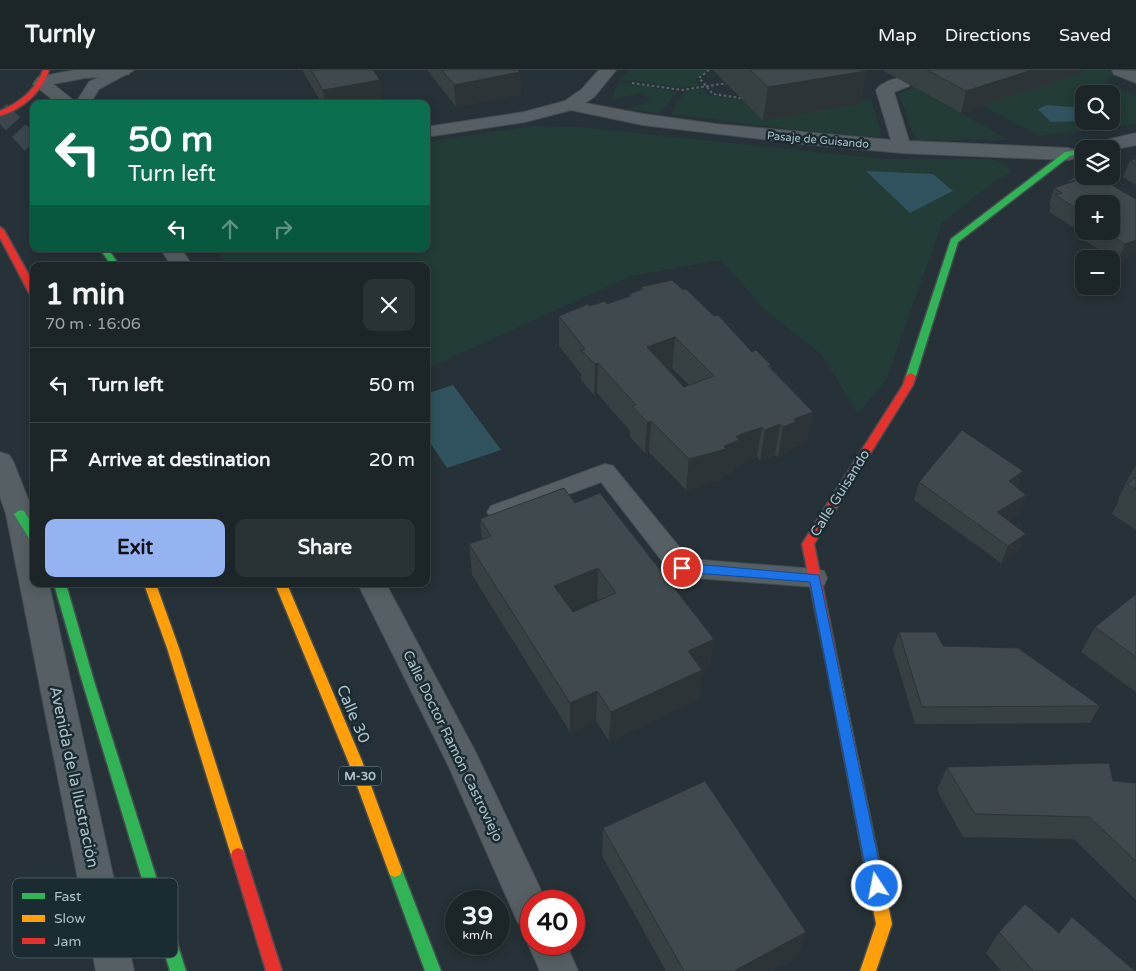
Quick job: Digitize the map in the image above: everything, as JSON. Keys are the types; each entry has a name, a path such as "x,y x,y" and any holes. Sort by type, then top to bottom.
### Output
{"main road":[{"path":"0,114 21,103 44,78"},
{"name":"Calle Guisando","path":"868,971 884,924 808,544 908,385 954,241 1075,153"},
{"path":"0,230 30,286"},
{"path":"20,514 30,530"},
{"path":"61,587 84,676 151,878"},
{"path":"151,587 173,648 274,971"},
{"name":"Calle 30","path":"282,587 355,761 433,971"},
{"path":"174,958 178,971"}],"street":[{"path":"44,78 125,70"},
{"path":"430,131 525,117 571,105 588,93 608,70"},
{"path":"1120,70 1136,78"},
{"path":"44,78 65,100"},
{"path":"902,147 884,90 903,82"},
{"name":"Pasaje de Guisando","path":"571,105 612,116 769,136 902,147 1075,152"},
{"path":"1120,143 1136,139"},
{"name":"Avenida de la Ilustración","path":"0,461 20,514 30,563"},
{"name":"Avenida de la Ilustración","path":"35,587 96,878"},
{"name":"Calle Doctor Ramón Castroviejo","path":"374,587 464,763 522,890"},
{"path":"551,955 559,971"},
{"name":"Avenida de la Ilustración","path":"112,958 115,971"}],"lane":[{"path":"83,100 85,94 94,84 125,70"},
{"path":"499,512 605,472 682,568 815,578"}],"path":[{"path":"709,70 699,78 714,94 741,98"},
{"path":"629,82 682,90 728,83"}],"green space":[{"path":"630,70 709,70 695,79 700,86 681,88 621,79"},
{"path":"1078,70 1107,70 1118,75 1104,80 1114,85 1075,85 1075,130 1088,130 1040,136 982,106"},
{"path":"620,81 677,92 660,113 626,109 652,101 642,93 614,99 614,91"},
{"path":"913,87 1009,140 915,140 899,94"},
{"path":"1120,88 1136,96 1136,124 1120,126"},
{"path":"702,89 709,95 742,100 763,120 859,104 856,101 871,98 882,137 815,132 671,114 684,92"},
{"path":"532,126 579,127 883,159 990,159 1008,164 1010,173 993,182 942,223 886,380 858,414 822,355 764,309 721,260 631,276 430,367 430,262 226,262 218,252 430,252 430,141"}],"water":[{"path":"1047,105 1075,107 1075,121 1051,122 1038,109"},
{"path":"866,171 933,174 953,191 910,213"},
{"path":"453,385 501,450 447,468 430,443 430,393"}],"building":[{"path":"311,70 373,70 380,80 323,90"},
{"path":"442,70 518,70 520,72 454,85"},
{"path":"750,70 865,70 866,71 768,87"},
{"path":"927,70 1032,70 966,91"},
{"path":"1075,181 1075,185 1112,185 1136,199 1136,240 1125,244 1119,240 1120,195 1075,195 1075,207 1055,195 1062,193 1054,188"},
{"path":"672,280 683,290 686,289 714,316 718,315 752,352 756,350 771,365 768,366 813,412 794,419 796,422 783,427 780,424 765,430 762,427 736,436 739,440 724,446 726,449 689,459 651,421 647,422 632,406 636,405 598,363 595,364 581,350 585,349 559,316 588,304 590,306 605,301 607,304 631,296 629,294 643,289 641,287","holes":["675,337 714,376 684,387 647,347"]},
{"path":"962,430 1023,471 1009,481 1026,495 997,512 1026,534 1008,546 919,482"},
{"path":"1136,477 1136,489 1127,484"},
{"path":"564,488 575,503 600,493 714,639 688,651 702,670 611,712 597,691 570,703 469,544 491,536 480,519","holes":["598,568 616,593 573,612 554,586"]},
{"path":"1136,594 1136,657 1095,627"},
{"path":"899,632 936,632 943,646 1018,648 1100,706 922,707"},
{"path":"1109,763 1113,781 1136,783 1136,861 1089,817 975,814 947,767"},
{"path":"705,781 806,932 734,971 684,971 603,828"},
{"path":"1025,904 1059,933 1072,917 1135,971 1033,971 999,932"}],"tunnel":[{"path":"0,110 30,143"}],"traffic: fast":[{"path":"911,376 954,241 1068,154 1075,153"},
{"path":"106,252 113,262"},
{"path":"20,514 30,530"},
{"path":"61,587 149,878"},
{"path":"395,870 433,971"},
{"path":"174,958 178,971"}],"traffic: slow":[{"path":"151,587 173,648 238,855"},
{"path":"282,587 355,761 395,870"},
{"path":"834,673 884,924 868,971"}],"traffic: jam":[{"path":"0,114 15,107 34,92 46,70"},
{"path":"0,230 30,286"},
{"path":"834,673 808,544 908,385 911,376"},
{"path":"238,855 274,971"}],"route":[{"path":"682,568 815,578 877,886"}]}
